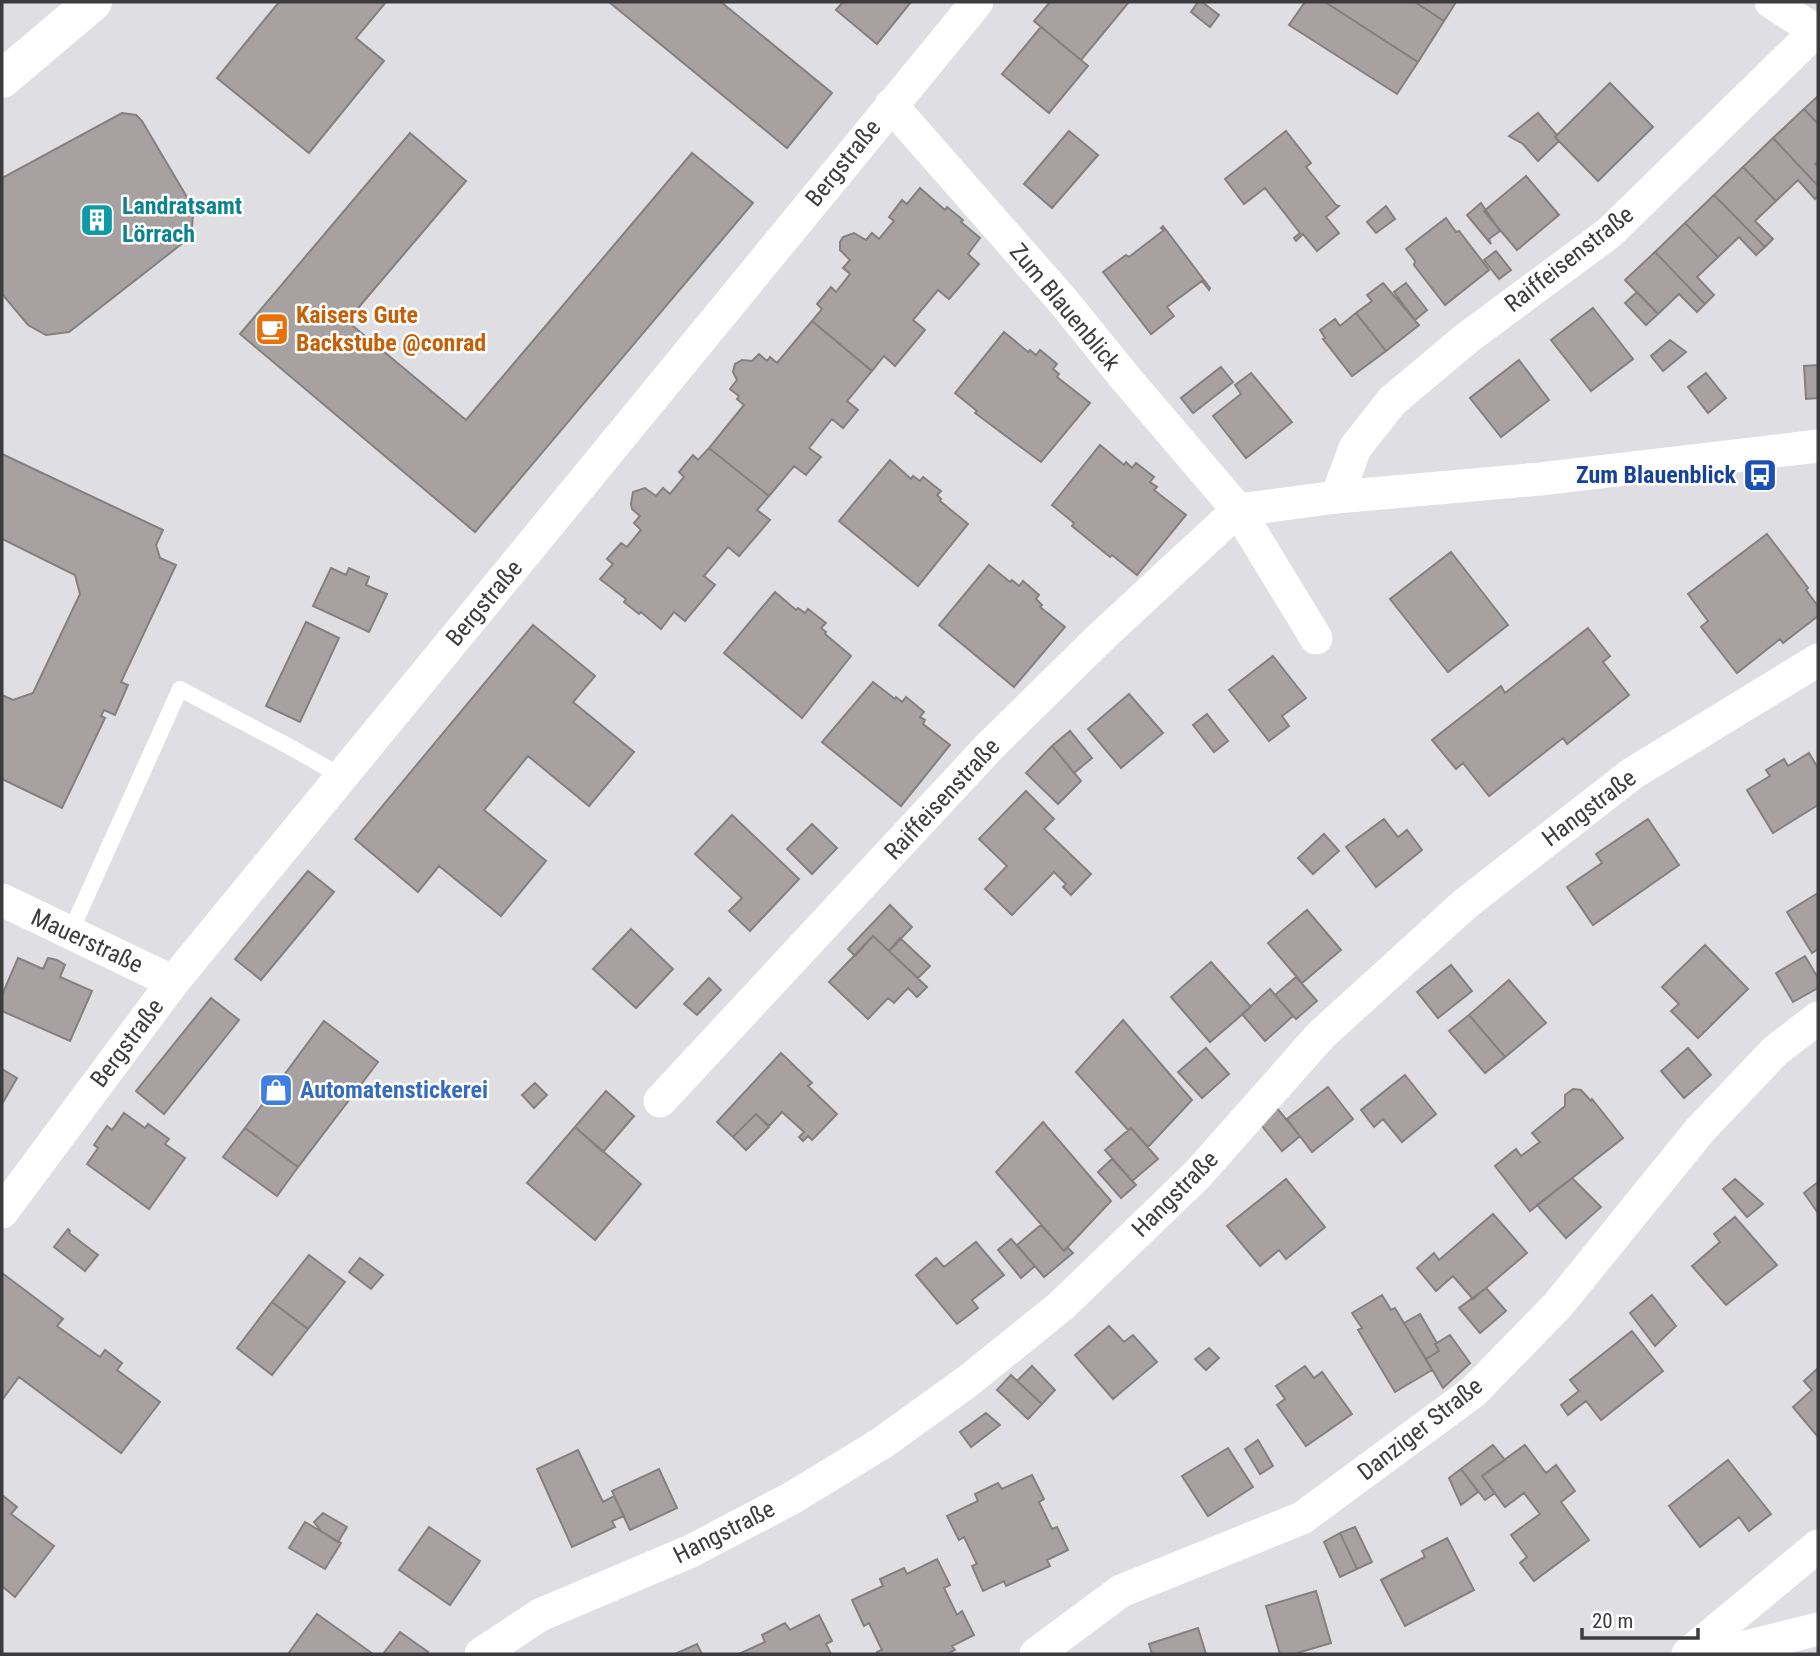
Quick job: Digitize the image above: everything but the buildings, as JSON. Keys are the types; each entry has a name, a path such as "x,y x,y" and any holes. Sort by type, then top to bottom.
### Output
{"main road":[{"path":"2,79 93,2"}],"street":[{"name":"Bergstraße","path":"2,1212 173,982 977,2"},
{"path":"1771,2 1817,30"},
{"name":"Raiffeisenstraße","path":"1337,497 1355,447 1392,401 1467,338 1609,233 1817,30"},
{"name":"Zum Blauenblick","path":"891,105 1063,301 1238,510 1316,638"},
{"path":"1238,510 1337,497 1540,479 1818,446"},
{"name":"Raiffeisenstraße","path":"660,1101 990,746 1101,637 1238,510"},
{"name":"Hangstraße","path":"481,1654 540,1615 691,1551 792,1498 882,1443 968,1381 1061,1306 1197,1175 1321,1035 1465,904 1633,773 1818,660"},
{"name":"Mauerstraße","path":"2,900 173,982"},
{"name":"Danziger Straße","path":"1036,1654 1121,1591 1302,1518 1473,1392 1558,1305 1700,1130 1775,1051 1818,1018"},
{"path":"1688,1654 1818,1546"},
{"path":"1717,1654 1818,1629"}],"lane":[{"path":"70,933 180,689 341,776"}],"place":[{"name":"Landratsamt Lörrach","path":"97,220"},
{"name":"Kaisers Gute Backstube @conrad","path":"272,329"},
{"name":"Zum Blauenblick","path":"1760,475"},
{"name":"Automatenstickerei","path":"276,1090"}]}
